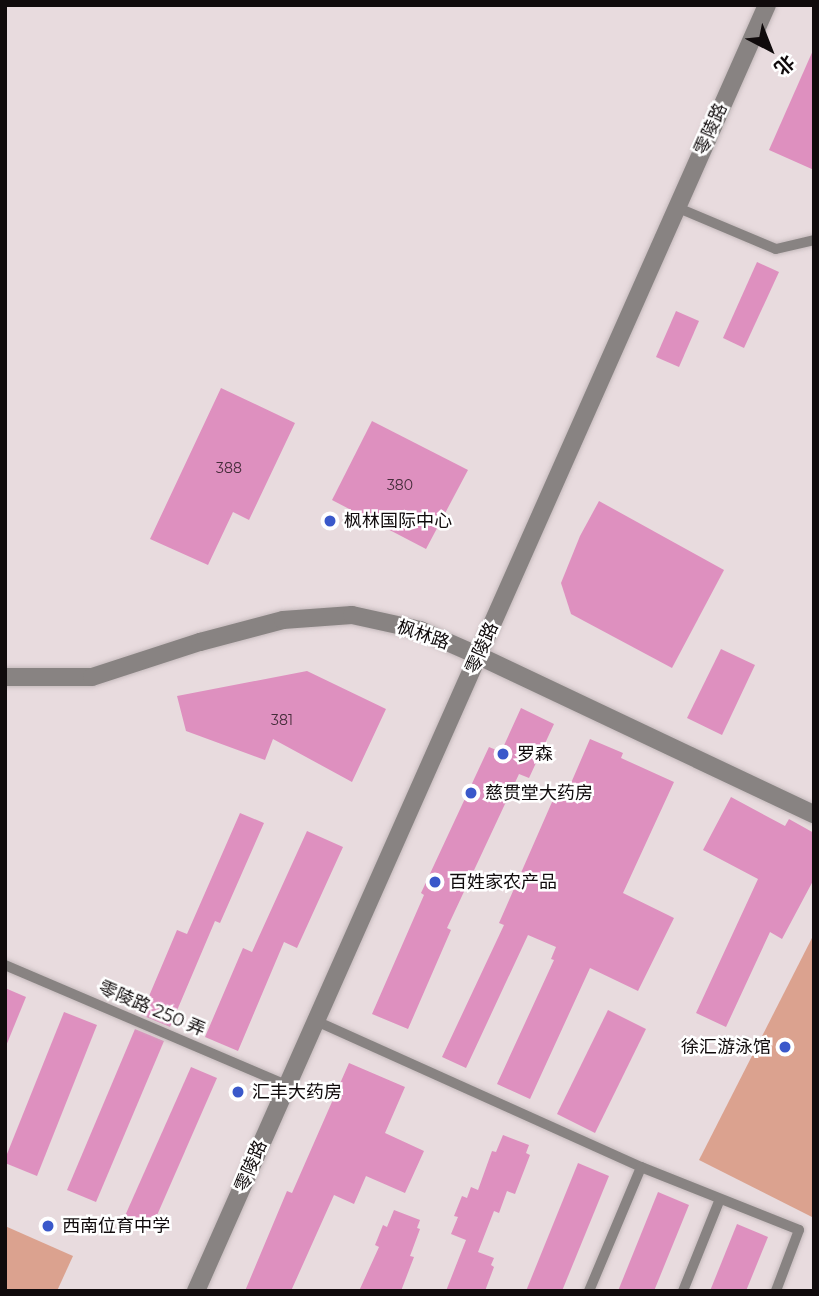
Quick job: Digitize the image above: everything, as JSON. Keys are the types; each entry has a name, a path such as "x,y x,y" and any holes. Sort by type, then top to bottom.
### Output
{"street":[{"name":"零陵路","path":"196,1291 314,1020 479,656 767,5"},
{"name":"枫林路","path":"5,677 92,677 200,642 283,620 352,615 420,631 479,656 814,814"}],"lane":[{"path":"676,207 776,249 814,240"},
{"name":"零陵路 250 弄","path":"5,965 286,1085"},
{"path":"314,1020 640,1167 799,1230 776,1291"},
{"path":"589,1291 640,1167"},
{"path":"683,1291 720,1199"}],"shaded area":[{"name":"徐汇游泳馆","path":"814,934 814,1213 812,1217 699,1160"},
{"path":"5,1226 73,1256 57,1291 5,1291"}],"building":[{"path":"814,48 814,170 769,150"},
{"path":"757,262 779,272 744,348 723,338"},
{"path":"676,311 699,321 679,367 656,357"},
{"path":"221,388 295,423 249,520 233,512 208,565 150,539"},
{"path":"372,421 468,470 426,549 332,500"},
{"path":"599,501 724,570 672,668 571,614 561,583 580,536"},
{"path":"721,649 755,665 722,735 687,718"},
{"path":"307,671 386,709 352,782 273,739 265,760 186,731 177,696"},
{"path":"521,708 554,724 529,778 519,774 447,928 451,930 408,1029 372,1014 424,895 421,893 489,747 501,752"},
{"path":"590,739 623,753 621,758 674,782 623,893 674,918 638,991 590,968 530,1099 497,1084 554,960 551,959 556,947 528,935 466,1068 442,1057 504,925 499,923 559,786 568,790"},
{"path":"731,797 785,826 789,819 814,833 814,879 782,939 770,932 726,1027 696,1013 758,879 703,850"},
{"path":"240,813 264,823 220,923 215,921 170,1027 141,1015 177,930 187,934"},
{"path":"307,831 343,847 297,948 284,942 238,1051 205,1037 243,948 252,952"},
{"path":"5,988 26,997 6,1046 5,1046"},
{"path":"608,1010 646,1029 595,1133 557,1114"},
{"path":"64,1012 97,1025 37,1176 5,1163 5,1159"},
{"path":"135,1029 164,1041 96,1202 67,1190"},
{"path":"349,1063 405,1087 385,1133 424,1151 405,1193 366,1176 354,1204 334,1195 291,1291 245,1291 287,1191 292,1193"},
{"path":"191,1067 217,1078 151,1229 124,1218"},
{"path":"503,1135 529,1145 526,1153 530,1155 515,1194 507,1191 499,1213 494,1211 478,1252 494,1258 491,1265 494,1267 485,1291 446,1291 466,1240 451,1234 458,1217 454,1216 462,1196 467,1198 471,1187 478,1190 492,1151 496,1152"},
{"path":"578,1163 609,1176 562,1291 526,1291"},
{"path":"658,1192 689,1205 654,1291 618,1291"},
{"path":"394,1210 420,1220 417,1228 420,1229 410,1256 414,1257 401,1291 359,1291 379,1247 375,1245 383,1225 387,1227"},
{"path":"737,1224 768,1237 746,1291 710,1291"}],"place":[{"name":"枫林国际中心","path":"330,521"},
{"name":"罗森","path":"503,754"},
{"name":"慈贯堂大药房","path":"471,793"},
{"name":"百姓家农产品","path":"435,882"},
{"name":"徐汇游泳馆","path":"785,1047"},
{"name":"汇丰大药房","path":"238,1092"},
{"name":"西南位育中学","path":"48,1226"}]}
